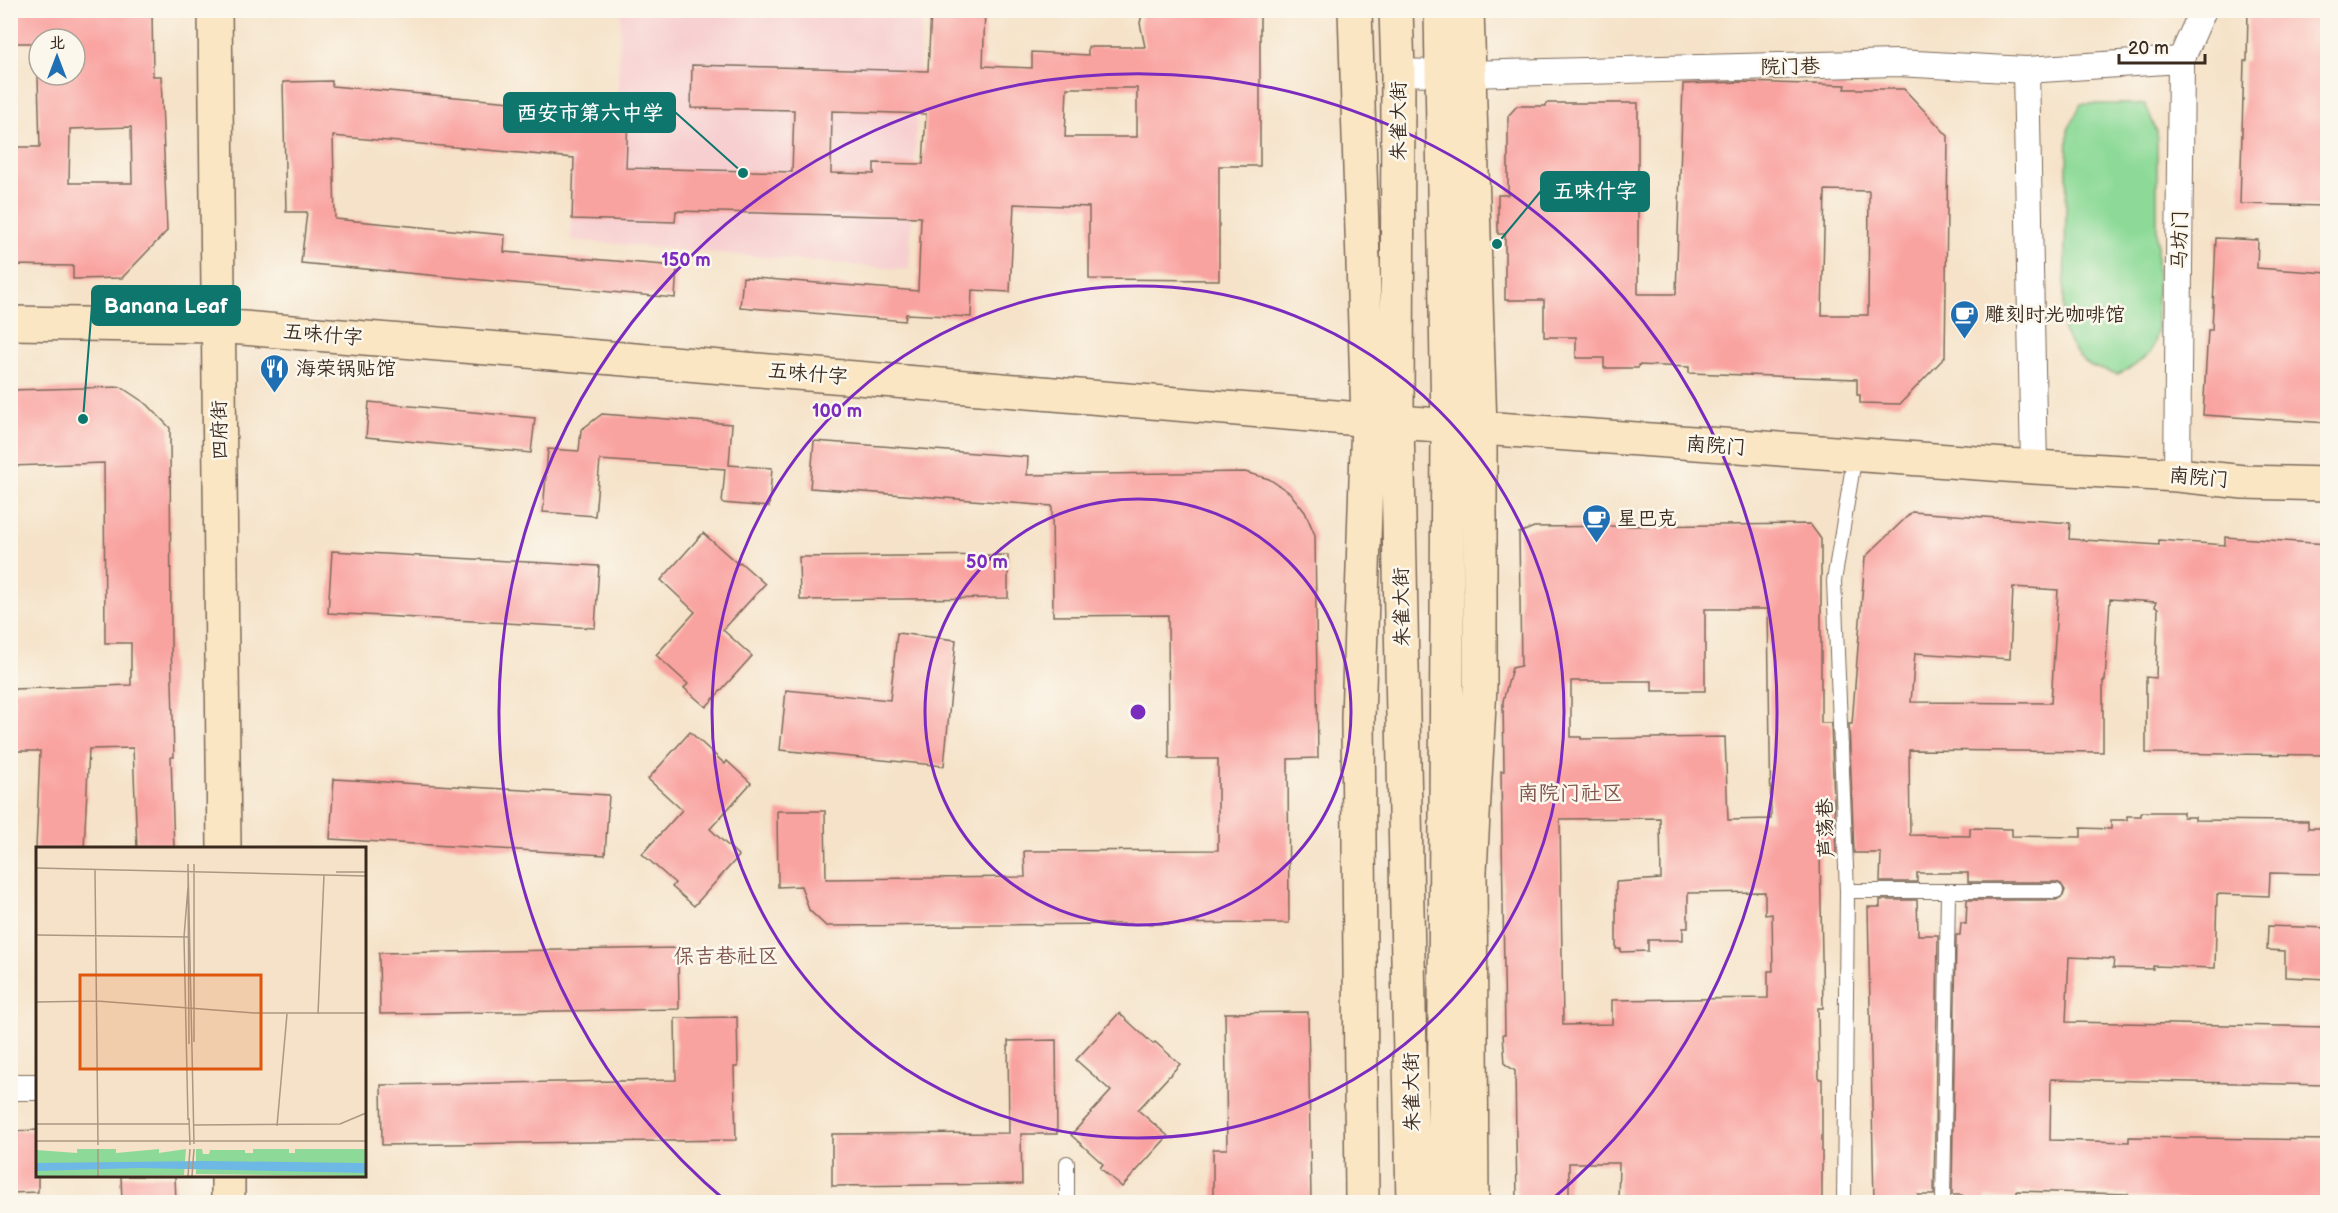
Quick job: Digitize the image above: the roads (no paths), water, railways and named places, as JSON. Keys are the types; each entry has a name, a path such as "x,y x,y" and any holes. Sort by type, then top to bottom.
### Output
{"street":[{"name":"四府街","path":"215,10 224,847"},
{"path":"1355,10 1383,421 1358,718 1362,1203"},
{"name":"朱雀大街","path":"1396,10 1398,72 1383,421 1413,1203"},
{"name":"朱雀大街","path":"1441,10 1456,74 1464,427 1443,1203"},
{"path":"1456,74 1467,10"},
{"name":"马坊门","path":"2177,475 2181,60 2203,10"},
{"name":"院门巷","path":"1398,72 1456,74 1897,63 2026,69 2181,60"},
{"path":"2026,69 2034,467"},
{"name":"五味什字","path":"10,323 218,326 1383,421"},
{"name":"南院门","path":"1383,421 2177,475 2244,482 2328,484"},
{"path":"1464,427 1480,686 1470,871 1472,1203"},
{"path":"10,1087 36,1088"},
{"path":"228,1177 228,1203"}],"lane":[{"name":"芦荡巷","path":"1844,1203 1847,891 1834,581 1855,454"},
{"path":"1847,891 2056,891"},
{"path":"1943,1203 1948,892"},
{"path":"1067,1163 1068,1203"}],"place":[{"name":"西安市第六中学","path":"743,173"},
{"name":"五味什字","path":"1497,244"},
{"name":"雕刻时光咖啡馆","path":"1964,340"},
{"name":"海荣锅贴馆","path":"275,394"},
{"name":"Banana Leaf","path":"83,419"},
{"name":"星巴克","path":"1596,544"}],"district":[{"name":"南院门社区","path":"1570,793"},
{"name":"保吉巷社区","path":"726,956"}]}
